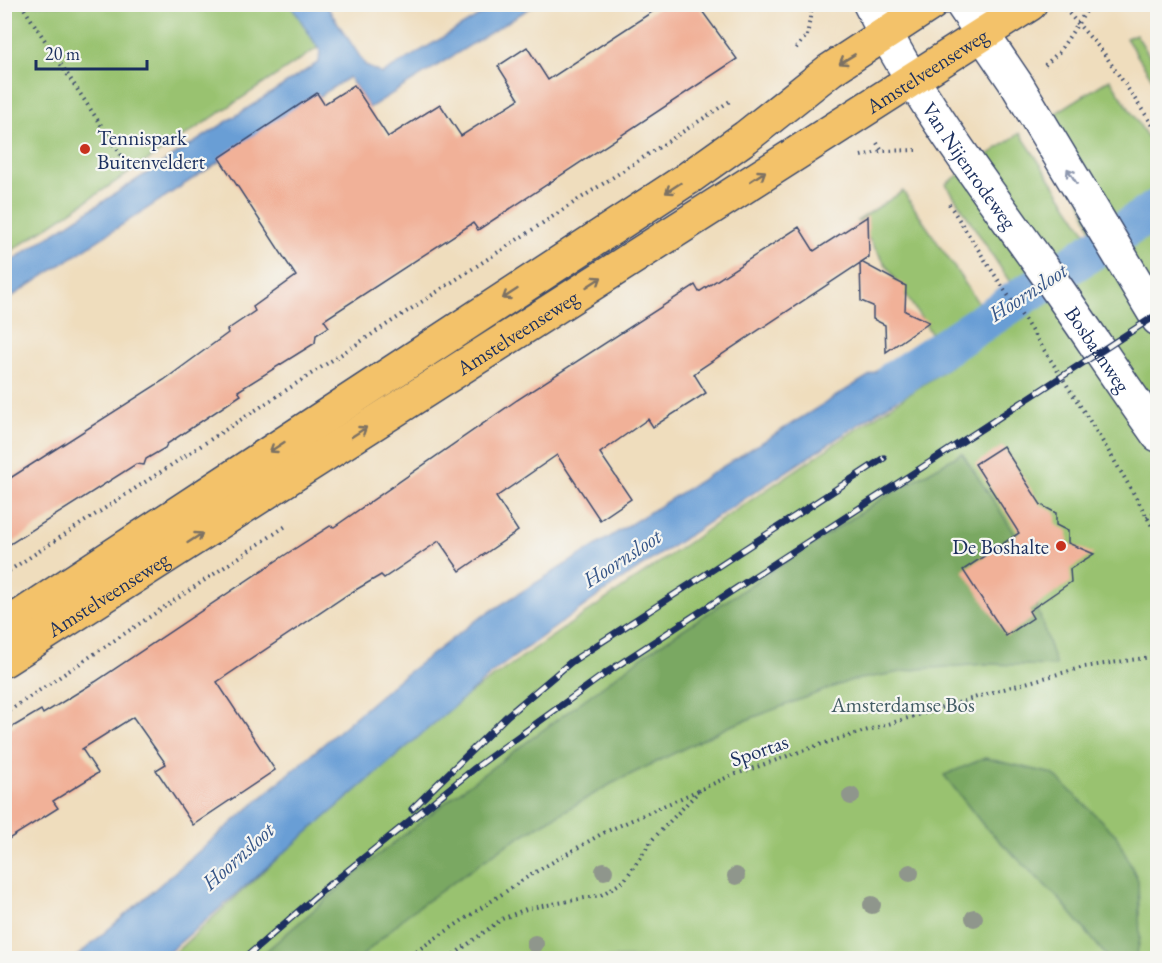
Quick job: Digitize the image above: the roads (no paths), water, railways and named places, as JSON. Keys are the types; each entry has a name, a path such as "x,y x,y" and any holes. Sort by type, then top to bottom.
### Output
{"main road":[{"name":"Amstelveenseweg","path":"4,627 687,178 746,137 830,70 886,36 931,4"},
{"name":"Amstelveenseweg","path":"4,660 1030,4"}],"street":[{"name":"Van Nijenrodeweg","path":"870,4 886,36 944,132 1060,292"},
{"path":"962,4 985,34 1158,319"},
{"name":"Bosbaanweg","path":"1060,292 1158,435"}],"water":[{"path":"291,5 326,5 366,66 382,74 497,5 535,5 369,108 349,77 5,301 5,265 319,62 320,51"},
{"path":"931,337 949,365 619,581 496,670 162,958 75,958 398,680 478,619"}],"waterway":[{"name":"Hoornsloot","path":"894,380 1158,208"}],"railway":[{"path":"325,889 475,768 606,673 1158,314"},
{"path":"412,809 508,715 571,662 884,458"},
{"path":"245,958 330,884"}],"place":[{"name":"Tennispark Buitenveldert","path":"85,149"},
{"name":"De Boshalte","path":"1061,546"}],"park label":[{"name":"Amsterdamse Bos","path":"903,704"}]}
